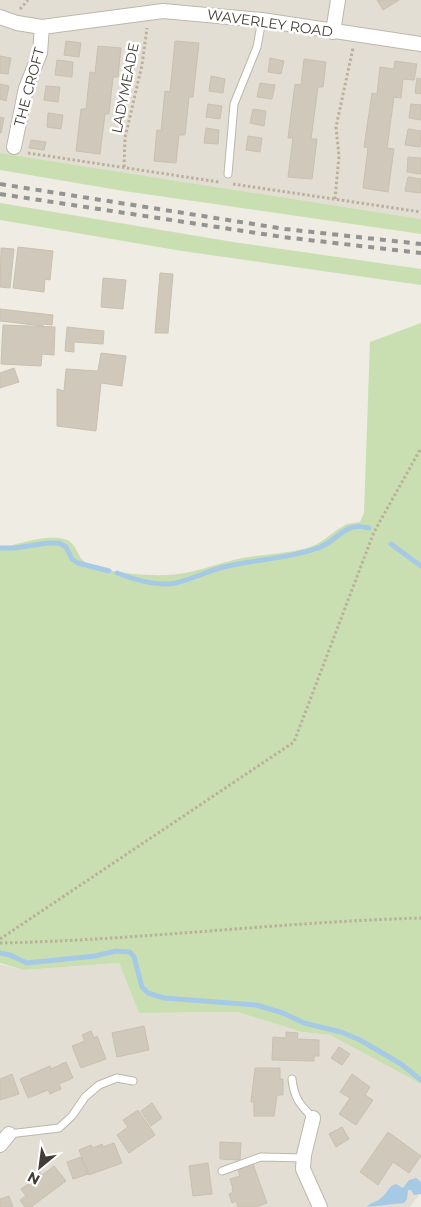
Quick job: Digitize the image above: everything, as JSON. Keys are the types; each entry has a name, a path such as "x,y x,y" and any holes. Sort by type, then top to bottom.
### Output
{"street":[{"path":"333,32 338,0"},
{"name":"WAVERLEY ROAD","path":"0,17 17,23 42,27 163,11 262,20 421,44"},
{"name":"THE CROFT","path":"18,150 26,88 40,54 42,27"},
{"path":"313,1118 304,1158 304,1172 320,1207"},
{"path":"0,1144 9,1134"}],"lane":[{"path":"228,174 234,104 257,47 262,20"},
{"path":"9,1134 60,1128 72,1116 85,1097 99,1085 117,1078 133,1081"},
{"path":"292,1079 293,1089 298,1102 313,1118"},
{"path":"222,1171 261,1157 304,1158"}],"path":[{"name":"LADYMEADE","path":"124,168 125,138 142,66 149,13"},
{"path":"335,199 339,156 336,127 356,35"},
{"path":"18,150 124,168 421,212"},
{"path":"0,939 294,742 374,532 421,448"},
{"path":"0,943 66,941 421,918"}],"shaded area":[{"path":"0,0 421,0 421,219 0,153"},
{"path":"119,963 139,1013 237,1012 302,1032 330,1035 421,1084 421,1192 410,1207 0,1207 0,964 24,970"}],"green space":[{"path":"0,153 421,219 421,234 124,191 0,170"},
{"path":"0,203 233,242 421,269 421,285 182,251 0,220"},
{"path":"421,323 421,1084 330,1035 302,1032 237,1012 139,1013 119,963 24,970 0,963 0,548 32,540 64,539 72,543 86,563 102,569 136,574 175,574 242,558 285,553 310,547 345,525 360,522 364,513 370,342"}],"water":[{"path":"416,1178 421,1182 421,1194 414,1195 411,1190 408,1190 407,1199 404,1203 367,1207 383,1196 393,1185 396,1184 403,1188 409,1180"}],"building":[{"path":"377,0 399,0 383,10"},
{"path":"66,41 81,43 79,57 64,55"},
{"path":"175,41 199,43 193,97 189,97 185,135 179,135 176,163 154,161 157,130 161,131 165,91 170,92"},
{"path":"98,46 121,48 118,77 113,77 109,114 105,114 100,154 76,151 81,109 86,109 90,72 95,73"},
{"path":"0,56 11,58 8,74 0,73"},
{"path":"270,58 284,61 281,74 268,72"},
{"path":"304,59 326,62 323,87 318,87 311,139 317,139 312,179 288,177 293,138 288,138 295,84 301,85"},
{"path":"57,60 73,62 72,77 55,75"},
{"path":"395,61 417,64 414,80 403,79 401,98 394,97 387,148 394,149 388,192 363,188 368,148 364,147 372,93 377,94 380,67 394,69"},
{"path":"211,76 225,79 223,93 209,91"},
{"path":"417,78 421,79 421,94 415,93"},
{"path":"260,83 275,85 272,99 257,97"},
{"path":"0,84 9,86 6,101 0,99"},
{"path":"46,86 60,87 58,102 44,100"},
{"path":"208,104 222,106 220,119 206,117"},
{"path":"411,104 421,105 421,120 409,118"},
{"path":"253,109 266,111 264,126 250,123"},
{"path":"48,113 63,115 61,129 47,127"},
{"path":"0,117 4,118 1,133 0,133"},
{"path":"206,128 219,130 218,144 204,143"},
{"path":"408,129 421,131 420,147 405,145"},
{"path":"248,136 262,138 260,152 246,150"},
{"path":"31,140 46,142 44,150 29,148"},
{"path":"408,157 421,158 421,174 407,172"},
{"path":"408,177 421,179 421,193 405,191"},
{"path":"18,247 53,251 50,280 45,279 44,292 13,288"},
{"path":"1,248 14,249 10,288 0,287"},
{"path":"160,273 173,274 168,333 155,333"},
{"path":"103,278 126,280 123,309 101,307"},
{"path":"0,309 53,315 52,325 43,324 43,326 0,321"},
{"path":"3,325 55,327 54,355 42,354 41,366 1,364"},
{"path":"67,327 104,331 103,344 74,342 74,352 65,351"},
{"path":"101,353 126,356 122,386 101,383 96,431 57,426 57,389 64,391 66,369 98,371"},
{"path":"14,368 19,382 0,388 0,373"},
{"path":"144,1026 149,1050 117,1057 112,1033"},
{"path":"91,1031 94,1038 97,1036 106,1059 81,1068 72,1046 85,1041 82,1035"},
{"path":"286,1032 298,1033 297,1039 319,1040 319,1056 314,1056 314,1061 272,1060 273,1037 286,1038"},
{"path":"339,1047 350,1054 342,1065 331,1058"},
{"path":"66,1062 73,1078 59,1084 61,1089 50,1094 48,1090 28,1098 20,1079 50,1066 51,1069"},
{"path":"255,1068 280,1068 280,1079 283,1079 283,1095 277,1095 274,1116 254,1116 254,1102 251,1102"},
{"path":"12,1074 19,1094 0,1100 0,1079"},
{"path":"352,1074 370,1087 365,1095 373,1100 356,1125 339,1114 350,1098 340,1092"},
{"path":"152,1103 162,1118 151,1126 141,1111"},
{"path":"138,1110 155,1135 129,1153 117,1135 128,1127 123,1120"},
{"path":"342,1127 349,1139 336,1147 329,1134"},
{"path":"388,1132 421,1156 409,1173 393,1162 378,1185 360,1172"},
{"path":"220,1142 241,1143 240,1160 220,1159"},
{"path":"114,1143 122,1163 89,1175 79,1150 91,1145 93,1148 102,1144 103,1147"},
{"path":"81,1157 88,1174 73,1179 67,1162"},
{"path":"208,1163 212,1194 193,1196 189,1166"},
{"path":"253,1164 267,1203 256,1207 238,1207 236,1201 232,1203 229,1194 233,1192 230,1179 240,1176 238,1170"},
{"path":"54,1166 66,1181 31,1207 25,1207 20,1200 26,1196 21,1189 30,1183 27,1179 39,1171 42,1175"},
{"path":"9,1196 13,1207 0,1207 0,1199"}],"waterway":[{"path":"117,573 149,583 176,583 224,567 307,552 325,545 347,529 353,527 369,528"},
{"path":"0,548 59,543 66,547 72,559 78,563 109,571"},
{"path":"391,544 421,566"},
{"path":"0,953 10,955 27,963 95,956 116,951 130,952 134,957 142,987 148,993 164,998 256,1005 283,1013 304,1023 341,1032 360,1040 401,1064 421,1080"}],"railway":[{"path":"0,184 285,229 421,244"},
{"path":"0,194 283,237 421,253"}]}
